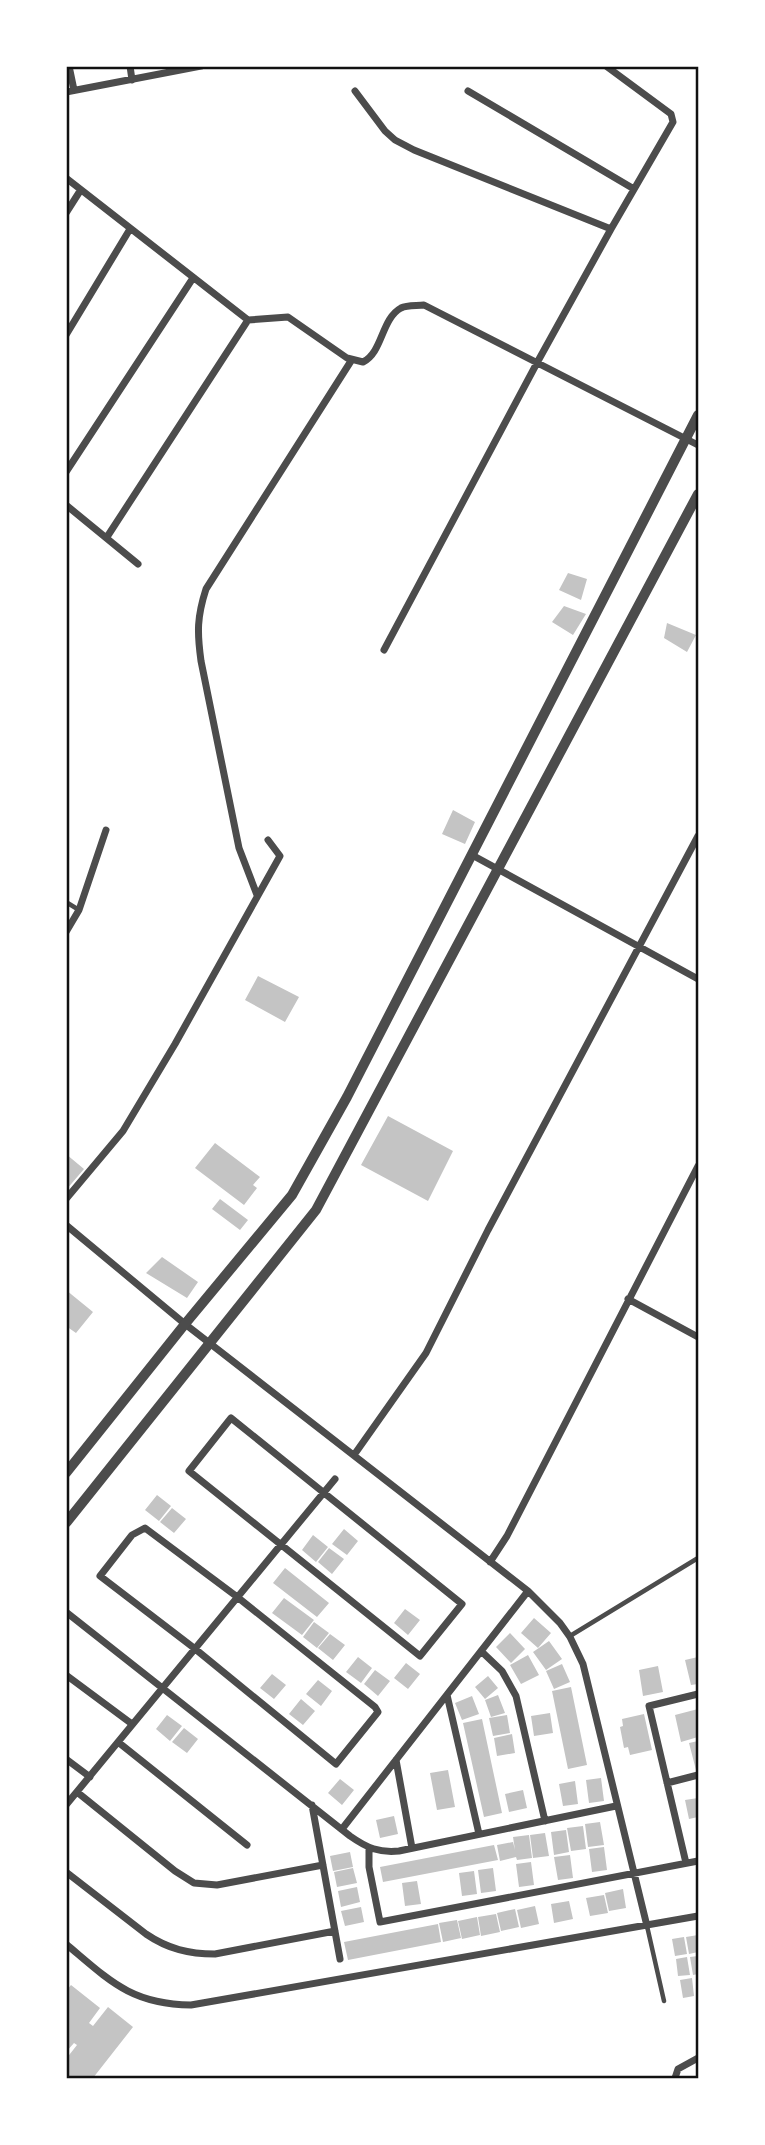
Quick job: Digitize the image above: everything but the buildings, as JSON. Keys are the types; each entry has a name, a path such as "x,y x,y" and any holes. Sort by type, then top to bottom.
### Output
{"street":[{"path":"69,66 70,91 201,66"},
{"path":"130,66 132,80"},
{"path":"384,650 538,361 673,122 671,114 606,66"},
{"path":"355,91 395,140 611,229"},
{"path":"468,91 634,188"},
{"path":"66,178 248,320 288,317 351,361 363,362 370,359 391,320 401,308 424,305 698,445"},
{"path":"66,213 80,191"},
{"path":"66,335 130,229"},
{"path":"66,472 193,278"},
{"path":"107,537 248,320"},
{"path":"257,895 236,835 200,652 197,633 199,612 206,589 351,361"},
{"path":"66,1473 292,1195 347,1097 698,415"},
{"path":"66,1523 316,1210 698,494"},
{"path":"66,505 138,564"},
{"path":"66,932 79,910 106,830"},
{"path":"355,1455 426,1353 698,836"},
{"path":"66,1199 123,1131 281,856 268,840"},
{"path":"472,855 698,979"},
{"path":"490,1562 507,1536 698,1166"},
{"path":"66,1225 185,1324 528,1591 554,1616 570,1637 588,1681 647,1926"},
{"path":"628,1299 698,1337"},
{"path":"231,1418 324,1493 462,1604 420,1656 190,1471 231,1418"},
{"path":"66,1805 335,1479"},
{"path":"145,1528 236,1596 378,1712 336,1764 194,1648 100,1576 132,1535 145,1528"},
{"path":"342,1829 528,1591"},
{"path":"66,1612 369,1848 388,1852 412,1848 616,1806"},
{"path":"481,1651 502,1671 516,1696 545,1821"},
{"path":"66,1675 132,1724"},
{"path":"447,1695 479,1834"},
{"path":"686,1863 649,1706 698,1695"},
{"path":"118,1742 247,1845"},
{"path":"66,1759 90,1777"},
{"path":"396,1760 412,1848"},
{"path":"667,1783 698,1775"},
{"path":"77,1792 175,1871 194,1883 217,1885 323,1865"},
{"path":"312,1804 340,1959"},
{"path":"369,1848 369,1867 380,1922 698,1861"},
{"path":"66,1872 146,1934 179,1951 215,1954 335,1931"},
{"path":"66,1944 126,1990 164,2004 191,2005 698,1916"},
{"path":"675,2078 678,2069 698,2058"}],"lane":[{"path":"66,902 79,910"},
{"path":"570,1637 698,1558"},
{"path":"647,1926 664,2001"}]}
